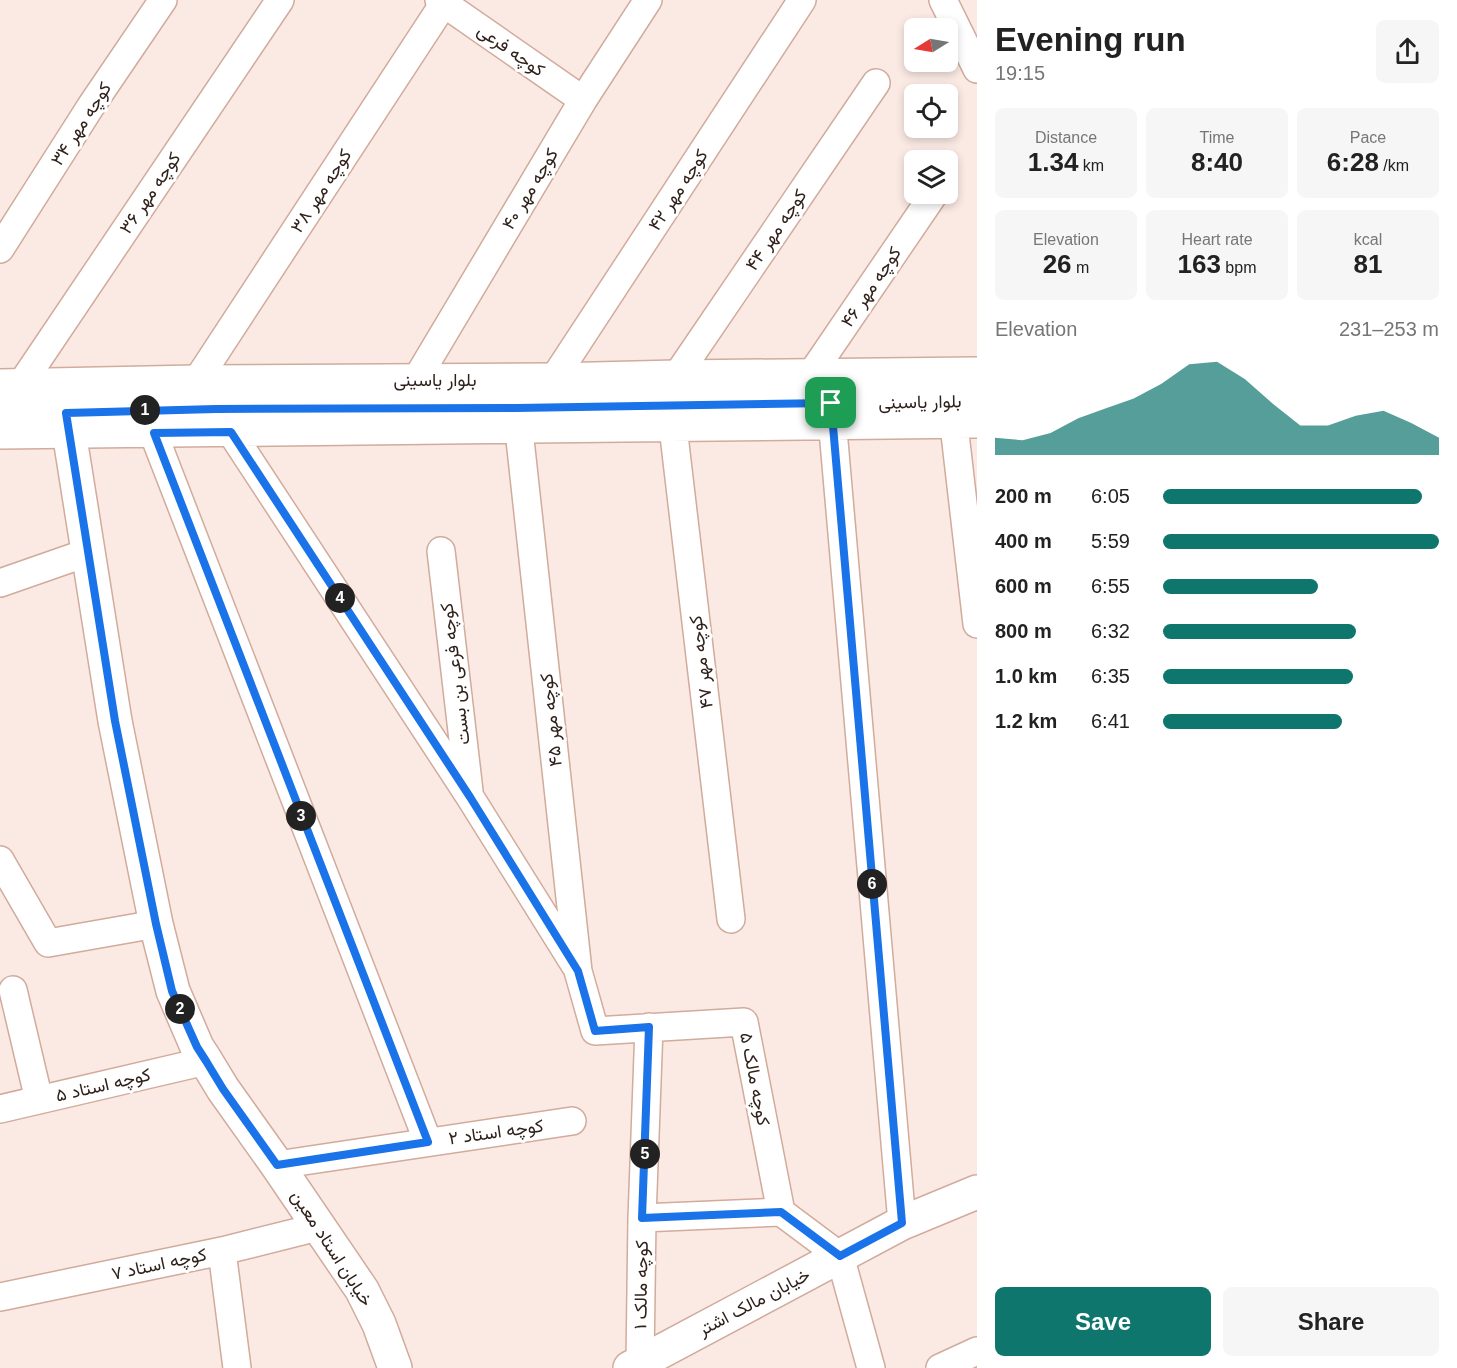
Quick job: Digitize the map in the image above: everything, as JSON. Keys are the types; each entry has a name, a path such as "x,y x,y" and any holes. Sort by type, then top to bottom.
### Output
{"main road":[{"name":"بلوار یاسینی","path":"0,414 68,423 518,418 673,403 810,376 977,374"},
{"name":"بلوار یاسینی","path":"10,386 196,382 553,380 673,403 831,414 965,413"},
{"name":"خیابان استاد معین","path":"68,423 115,721 156,924 172,991 197,1047 223,1089 362,1290 379,1324 395,1368"},
{"name":"خیابان مالک اشتر","path":"635,1366 902,1223 977,1192"}],"street":[{"name":"کوچه مهر ۳۴","path":"0,249 91,106 163,0"},
{"name":"کوچه مهر ۳۶","path":"10,386 280,0"},
{"name":"کوچه مهر ۴۰","path":"416,380 583,100 648,0"},
{"name":"کوچه مهر ۴۲","path":"553,380 802,0"},
{"path":"943,0 975,58"},
{"name":"کوچه فرعی","path":"443,1 583,100"},
{"name":"کوچه مهر ۳۸","path":"196,382 443,1"},
{"name":"کوچه مهر ۴۴","path":"673,403 876,83"},
{"name":"کوچه مهر ۴۶","path":"810,376 927,204"},
{"name":"کوچه مهر ۴۷","path":"673,403 731,919"},
{"path":"965,413 977,624"},
{"path":"831,414 902,1223"},
{"name":"کوچه مهر ۴۵","path":"518,418 578,971 595,1031"},
{"path":"224,421 470,797 578,971"},
{"path":"149,422 428,1142"},
{"path":"0,435 68,423"},
{"name":"کوچه فرعی بن بست","path":"441,550 470,797"},
{"path":"0,583 89,552"},
{"path":"0,860 48,943 156,924"},
{"path":"13,990 39,1100"},
{"name":"کوچه مالک ۵","path":"595,1031 744,1022 781,1212"},
{"name":"کوچه مالک ۱","path":"635,1366 649,1027"},
{"name":"کوچه استاد ۵","path":"0,1109 206,1061"},
{"name":"کوچه استاد ۲","path":"277,1165 572,1121"},
{"path":"642,1218 781,1212 840,1256 871,1368"},
{"name":"کوچه استاد ۷","path":"0,1298 222,1251 318,1227"},
{"path":"222,1251 237,1368"},
{"path":"940,1368 977,1351"}],"route":[{"path":"831,403 902,1223 840,1256 781,1212 642,1218 649,1027 595,1031 578,971 470,797 231,432 154,433 428,1142 277,1165 223,1089 197,1047 172,991 156,924 115,721 66,413 216,409 516,408 831,403"}]}
